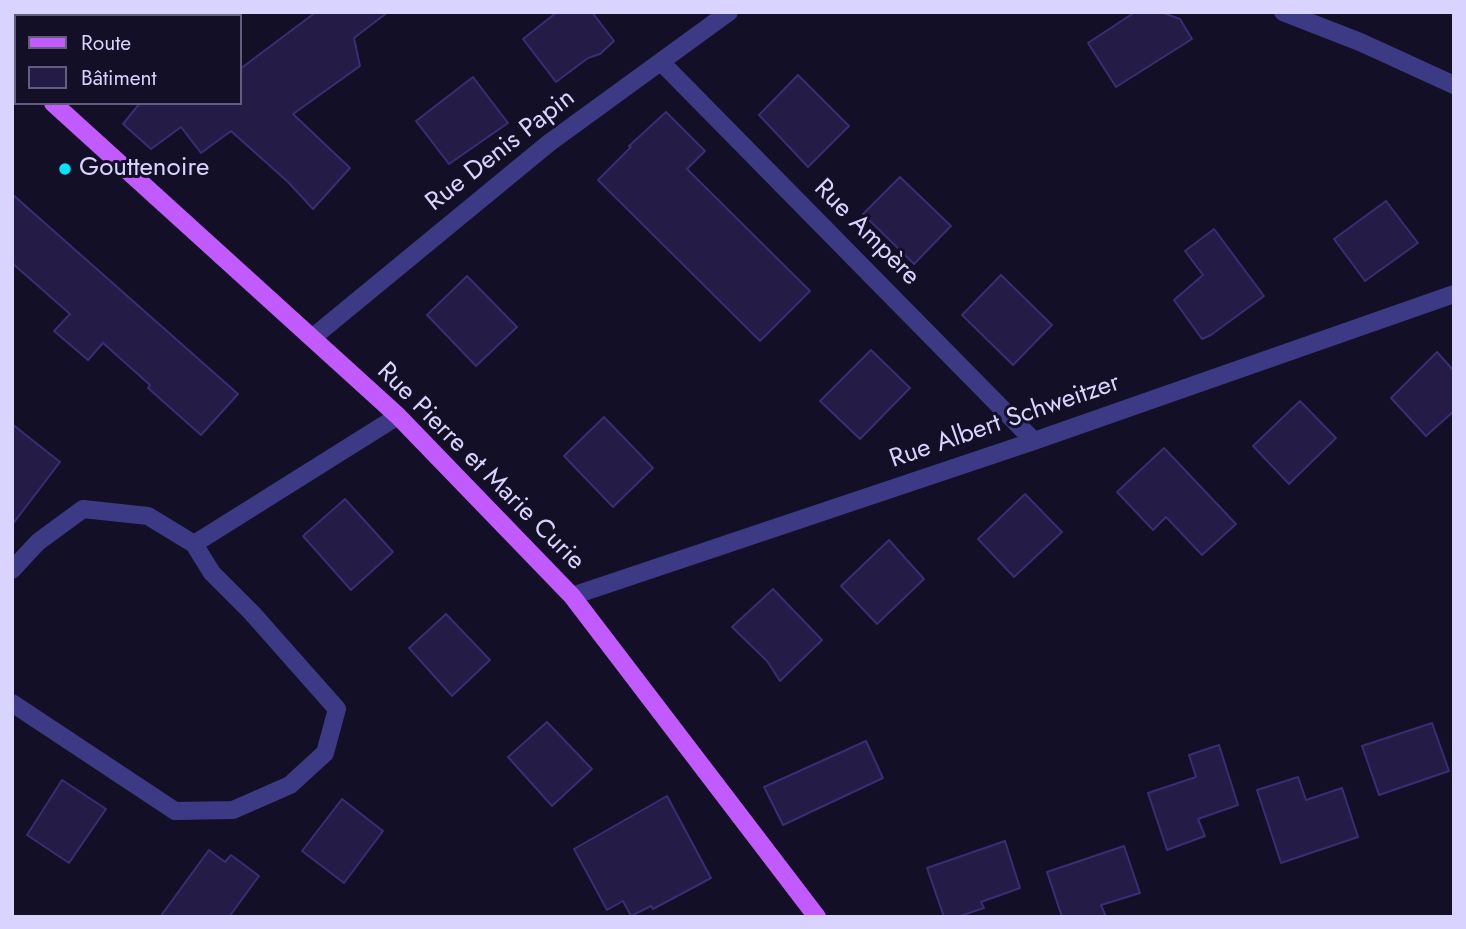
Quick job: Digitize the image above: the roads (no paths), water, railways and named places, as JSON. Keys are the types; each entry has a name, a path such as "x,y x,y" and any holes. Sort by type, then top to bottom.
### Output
{"main road":[{"name":"Rue Pierre et Marie Curie","path":"55,105 398,416 572,596 817,917"}],"street":[{"name":"Rue Denis Papin","path":"312,338 549,143 729,12"},
{"path":"1283,12 1360,42 1454,85"},
{"name":"Rue Ampère","path":"661,62 1034,441"},
{"name":"Rue Albert Schweitzer","path":"572,596 1034,441 1454,293"},
{"path":"194,544 398,416"},
{"path":"12,570 38,542 83,509 148,516 194,544 212,573 252,613 337,709 325,753 290,785 233,810 175,811 12,703"}],"place":[{"name":"Gouttenoire","path":"65,169"}]}
